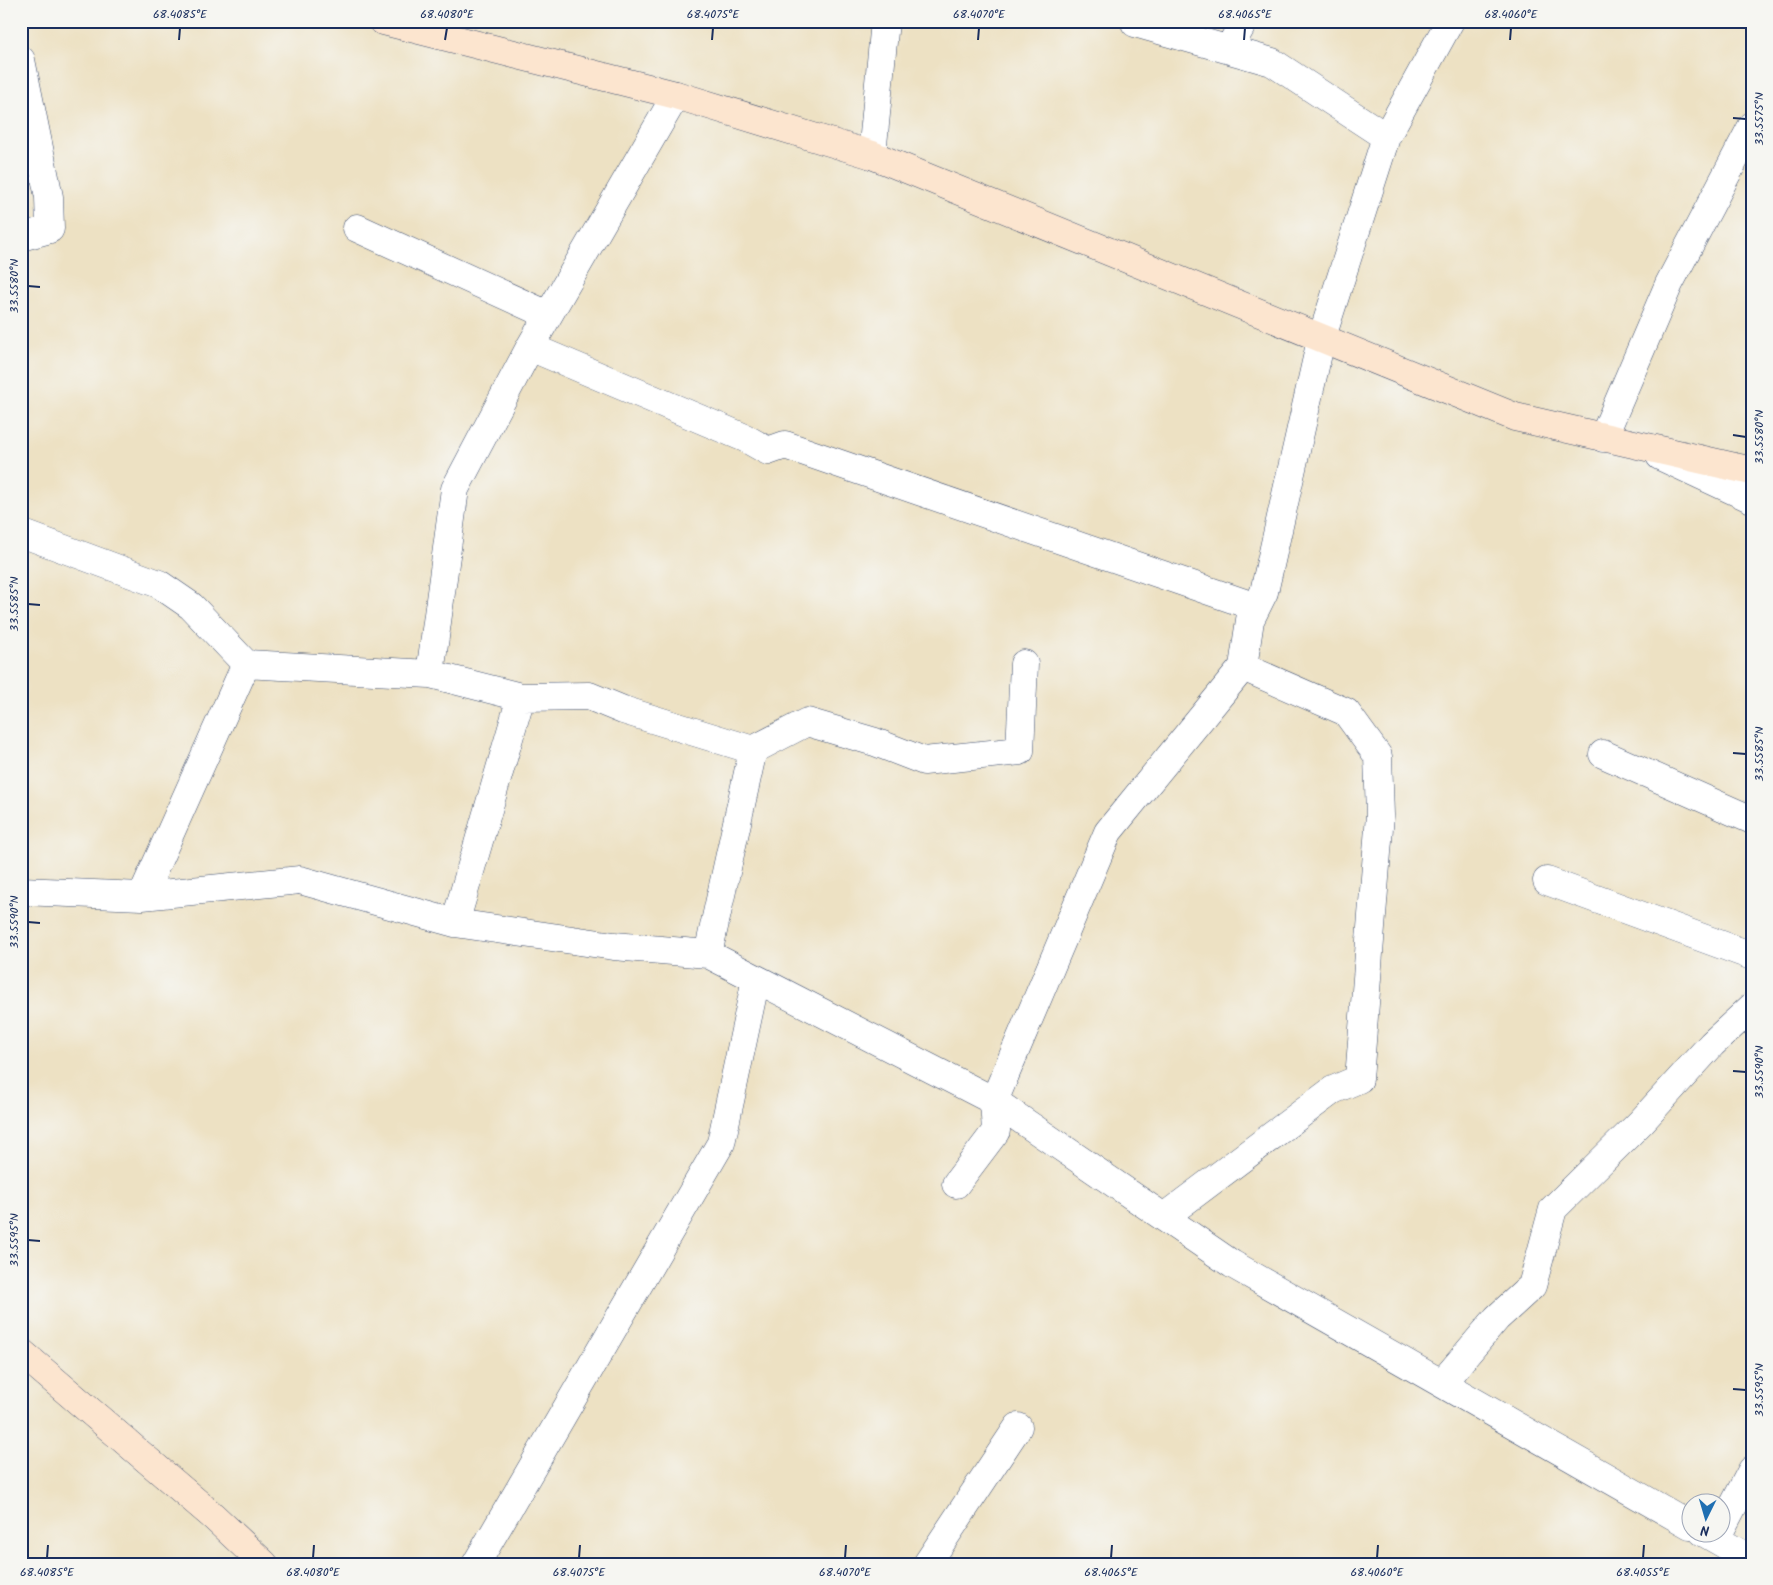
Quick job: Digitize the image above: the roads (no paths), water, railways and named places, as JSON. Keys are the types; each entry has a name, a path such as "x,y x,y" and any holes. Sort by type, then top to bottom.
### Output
{"street":[{"path":"383,21 676,95 872,155 1321,340 1515,417 1752,471"},
{"path":"872,155 885,21"},
{"path":"1229,49 1244,21"},
{"path":"956,1184 996,1131 994,1101 1108,832 1243,667 1250,620 1264,592 1321,340 1386,137 1450,21"},
{"path":"1135,23 1272,62 1386,137"},
{"path":"21,60 48,197 50,229 21,237"},
{"path":"430,674 455,489 530,347 676,95"},
{"path":"1603,438 1669,284 1752,126"},
{"path":"357,228 548,315"},
{"path":"530,347 745,438 768,452 785,445 1256,607"},
{"path":"1635,444 1752,499"},
{"path":"23,540 160,584 190,606 246,664 430,674 521,698 589,696 623,710 753,750 807,722 875,742 924,761 1020,751 1024,664"},
{"path":"142,896 246,664"},
{"path":"1164,1217 1333,1090 1359,1079 1380,815 1378,756 1346,712 1243,667"},
{"path":"455,923 521,698"},
{"path":"708,954 753,750"},
{"path":"1603,754 1752,820"},
{"path":"21,891 142,896 300,880 455,923 614,946 708,954 994,1101 1232,1264 1680,1519"},
{"path":"1547,881 1752,956"},
{"path":"476,1564 722,1143 756,979"},
{"path":"1442,1383 1497,1318 1532,1286 1553,1209 1641,1122 1712,1044 1752,1007"},
{"path":"21,1352 214,1517 264,1564"},
{"path":"927,1564 1018,1427"},
{"path":"1730,1508 1752,1470"},
{"path":"1726,1542 1752,1560"}]}
